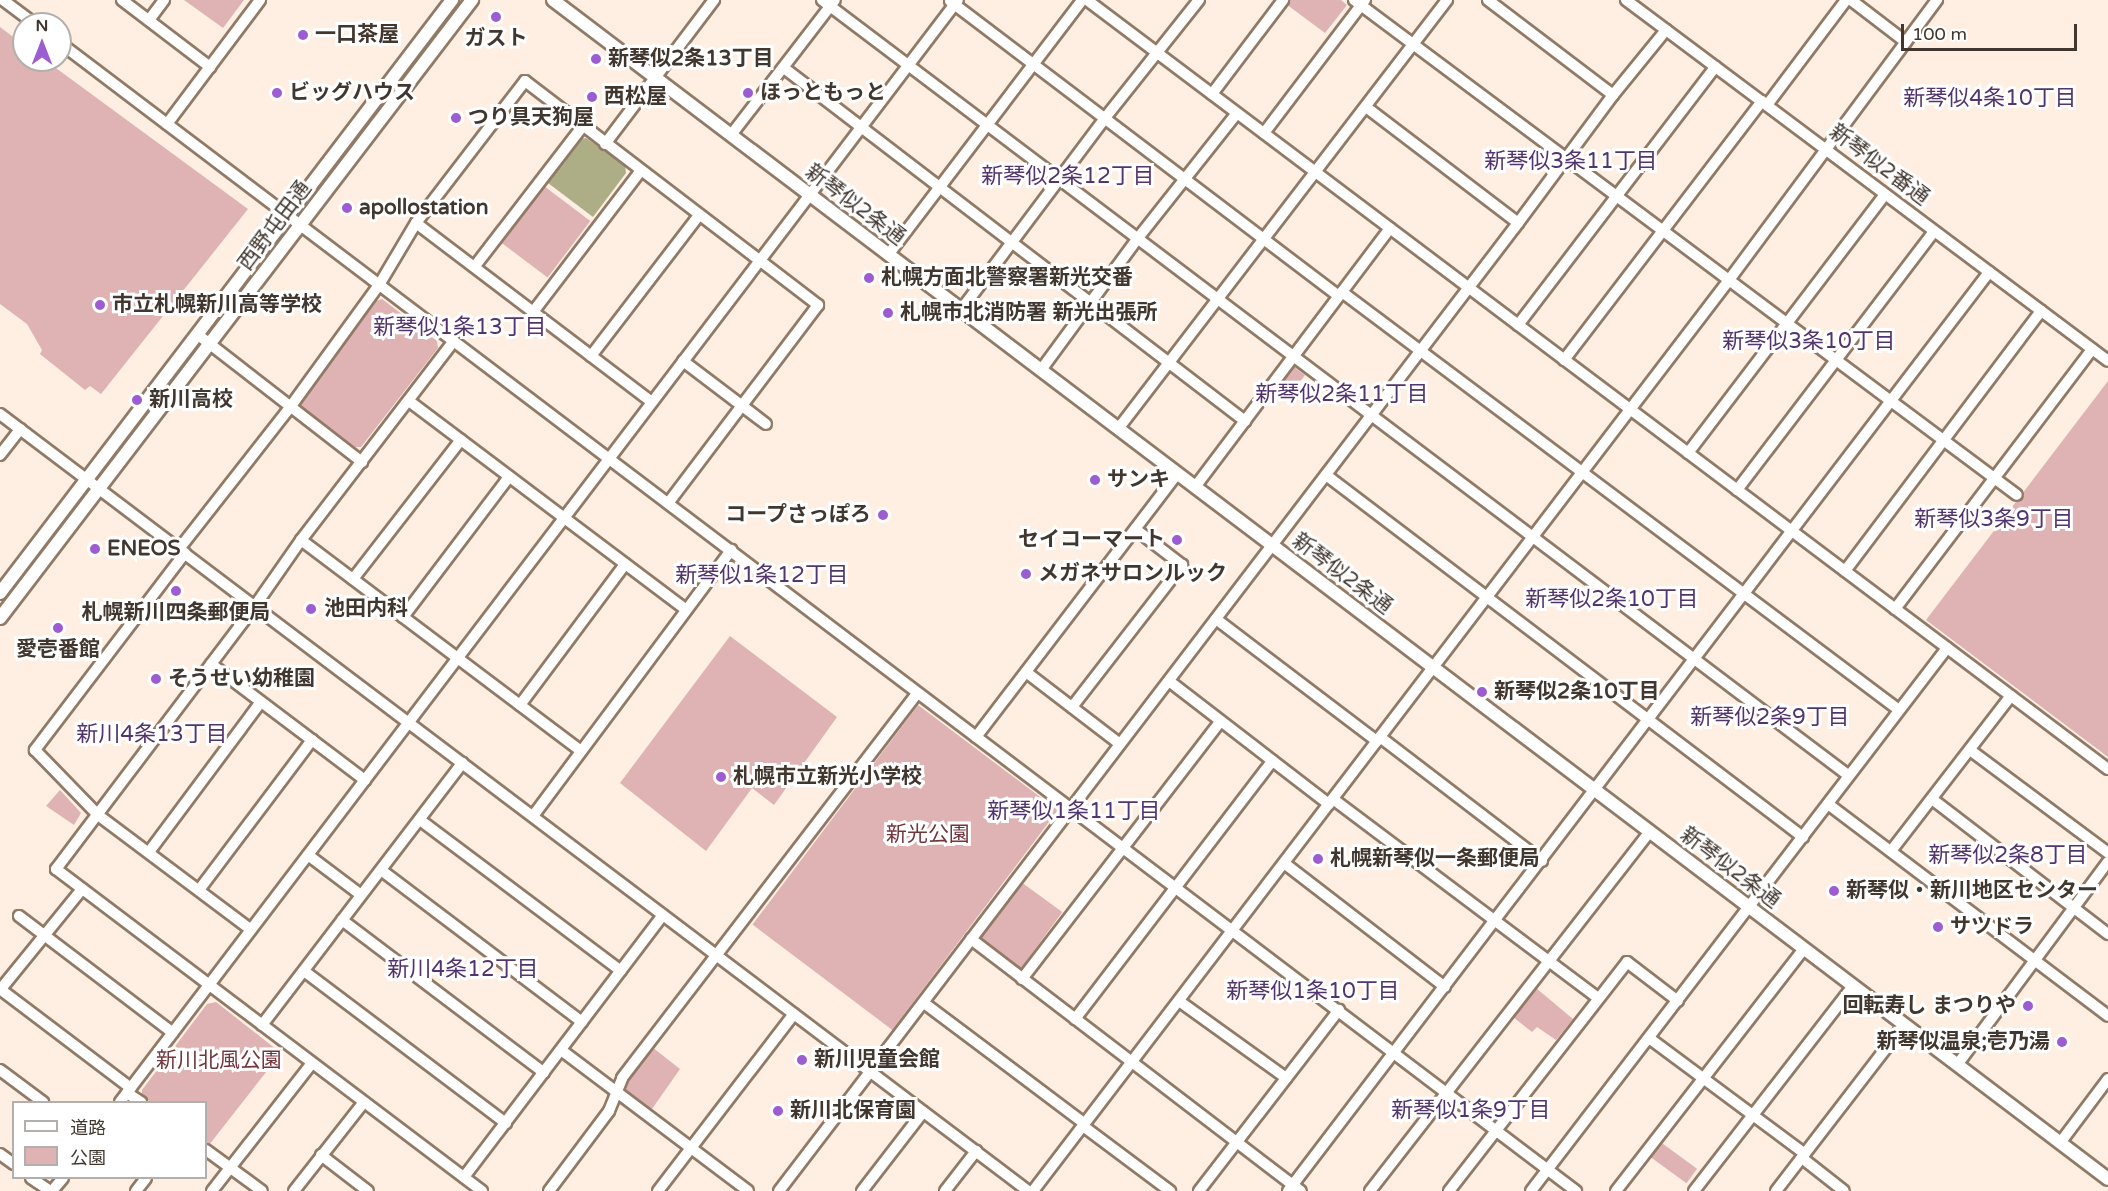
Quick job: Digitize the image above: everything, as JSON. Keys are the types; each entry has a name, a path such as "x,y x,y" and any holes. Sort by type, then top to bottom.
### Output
{"street":[{"path":"3,0 19,12"},
{"path":"123,0 210,66"},
{"path":"149,20 164,0"},
{"path":"167,124 260,0"},
{"name":"西野屯田通","path":"0,593 452,0"},
{"name":"西野屯田通","path":"0,618 472,0"},
{"name":"新琴似2条通","path":"553,0 2108,1179"},
{"path":"605,144 714,0"},
{"path":"888,255 1082,0"},
{"path":"1087,0 2108,769"},
{"path":"961,310 1104,118 1158,54 1199,0"},
{"path":"1212,94 1283,0"},
{"path":"1118,429 1447,0"},
{"path":"1488,0 1613,95"},
{"path":"1564,360 1661,230 1846,0"},
{"path":"1851,0 1906,42"},
{"path":"1033,1191 1729,280 1937,0"},
{"path":"121,1101 908,65 954,1 1263,238 1583,470 1899,710"},
{"path":"731,135 784,68 829,2 908,65 1849,776"},
{"path":"1264,133 1360,2 1566,159 2017,495"},
{"name":"新琴似2番通","path":"1632,2 1715,67 2108,361"},
{"path":"779,1191 1419,350 1469,288 1613,95 1666,30"},
{"path":"72,52 1576,1191"},
{"path":"1518,325 1715,67"},
{"path":"784,68 1245,421"},
{"path":"251,930 98,815 35,750 379,285 416,223 525,81 582,127 818,304 668,503"},
{"path":"1366,106 1518,223"},
{"path":"1041,370 1138,238 1237,113"},
{"path":"475,266 582,127"},
{"path":"533,312 641,170"},
{"path":"1688,453 1886,194"},
{"path":"591,356 699,215"},
{"path":"416,223 652,402"},
{"path":"1195,487 1390,228"},
{"path":"1737,490 1934,231"},
{"path":"971,939 1237,1142 1294,1189 1394,1054 1989,272"},
{"path":"1845,571 2041,311"},
{"path":"197,334 362,462"},
{"path":"453,342 301,540 255,606 56,869 482,1191"},
{"path":"1895,609 2092,350"},
{"path":"683,361 766,424"},
{"path":"409,401 686,610"},
{"path":"0,414 1028,1191"},
{"path":"0,455 20,429"},
{"path":"353,579 461,440"},
{"path":"976,737 1177,474"},
{"path":"1326,475 1803,837"},
{"path":"403,617 509,477"},
{"path":"1072,707 1182,565 1135,529"},
{"path":"301,540 580,750"},
{"path":"532,816 731,550"},
{"path":"520,705 625,564"},
{"path":"1216,619 1542,861"},
{"path":"1531,1191 1947,648"},
{"path":"211,664 365,780"},
{"path":"1026,672 1120,744"},
{"path":"1169,681 1272,761 1331,801 1598,998"},
{"path":"549,1191 609,1111 622,1078 917,693"},
{"path":"1891,851 2011,696"},
{"path":"149,852 261,702"},
{"path":"1022,979 1220,722"},
{"path":"199,890 312,740"},
{"path":"1970,750 2108,853"},
{"path":"1075,1019 1272,761"},
{"path":"262,1025 462,763"},
{"path":"1932,799 2108,934"},
{"path":"1828,804 2108,1016"},
{"path":"420,820 621,971"},
{"path":"1370,1191 1649,832"},
{"path":"308,855 361,895"},
{"path":"1957,1065 2108,862"},
{"path":"1284,863 1445,987"},
{"path":"381,870 582,1022"},
{"path":"82,889 0,989 140,1101"},
{"path":"464,1177 663,915"},
{"path":"19,916 173,1033"},
{"path":"342,920 544,1073"},
{"path":"1616,1191 1804,949"},
{"path":"1449,1191 1627,962 1678,1001"},
{"path":"304,971 506,1123"},
{"path":"1694,1191 1853,986"},
{"path":"1179,1001 1286,1078"},
{"path":"924,1003 1170,1191"},
{"path":"1200,1191 1339,1010"},
{"path":"658,1191 794,1014"},
{"path":"1776,1191 1904,1025"},
{"path":"1649,1038 1753,1114 1844,1191"},
{"path":"561,1050 748,1191"},
{"path":"212,1191 312,1063"},
{"path":"0,1070 42,1101"},
{"path":"2060,1143 2108,1079"},
{"path":"294,1191 364,1102"},
{"path":"862,1191 923,1112"},
{"path":"207,1151 262,1191"},
{"path":"945,1191 976,1151"},
{"path":"321,1155 368,1191"},
{"path":"33,1179 51,1191 62,1179"},
{"path":"136,1191 145,1179"}],"green space":[{"path":"184,0 244,0 223,28"},
{"path":"1289,0 1341,0 1347,5 1325,33 1286,4"},
{"name":"市立札幌新川高等学校","path":"0,27 12,36 12,72 61,72 248,209 101,394 90,386 85,390 40,354 42,350 27,324 0,304"},
{"path":"544,186 590,221 548,278 501,243"},
{"path":"382,299 437,341 438,348 361,447 355,447 300,406 301,401 376,301"},
{"path":"1293,366 1305,375 1288,397 1276,388"},
{"path":"2108,381 2108,757 1926,620"},
{"path":"730,636 837,717 774,805 752,788 706,851 620,783"},
{"name":"新光公園","path":"918,705 1058,810 892,1030 753,925"},
{"path":"60,790 81,813 74,825 46,806"},
{"path":"1021,882 1062,912 1021,969 980,939"},
{"path":"1536,988 1573,1019 1556,1040 1537,1027 1532,1032 1513,1017"},
{"name":"新川北風公園","path":"216,1002 281,1053 209,1145 207,1144 207,1101 150,1101 142,1096 142,1090 207,1004"},
{"path":"652,1047 680,1069 652,1109 626,1090 627,1079"},
{"path":"1659,1141 1697,1169 1686,1183 1648,1156"}],"shaded area":[{"path":"586,138 625,165 626,173 593,217 548,183 581,139"}],"place":[{"name":"ガスト","path":"496,17"},
{"name":"一口茶屋","path":"303,35"},
{"name":"新琴似2条13丁目","path":"596,59"},
{"name":"ビッグハウス","path":"277,93"},
{"name":"ほっともっと","path":"748,93"},
{"name":"西松屋","path":"592,97"},
{"name":"つり具天狗屋","path":"456,118"},
{"name":"apollostation","path":"347,208"},
{"name":"札幌方面北警察署新光交番","path":"869,278"},
{"name":"市立札幌新川高等学校","path":"100,305"},
{"name":"札幌市北消防署 新光出張所","path":"888,313"},
{"name":"新川高校","path":"137,400"},
{"name":"サンキ","path":"1095,480"},
{"name":"コープさっぽろ","path":"883,515"},
{"name":"セイコーマート","path":"1177,540"},
{"name":"ENEOS","path":"95,549"},
{"name":"メガネサロンルック","path":"1026,574"},
{"name":"札幌新川四条郵便局","path":"176,591"},
{"name":"池田内科","path":"311,609"},
{"name":"愛壱番館","path":"58,628"},
{"name":"そうせい幼稚園","path":"156,679"},
{"name":"新琴似2条10丁目","path":"1482,692"},
{"name":"札幌市立新光小学校","path":"721,777"},
{"name":"札幌新琴似一条郵便局","path":"1318,859"},
{"name":"新琴似・新川地区センター","path":"1834,891"},
{"name":"サツドラ","path":"1938,927"},
{"name":"回転寿し まつりや","path":"2028,1006"},
{"name":"新琴似温泉;壱乃湯","path":"2062,1042"},
{"name":"新川児童会館","path":"802,1060"},
{"name":"新川北保育園","path":"778,1111"}],"district":[{"name":"新琴似4条10丁目","path":"1990,99"},
{"name":"新琴似3条11丁目","path":"1571,162"},
{"name":"新琴似2条12丁目","path":"1068,177"},
{"name":"新琴似1条13丁目","path":"460,328"},
{"name":"新琴似3条10丁目","path":"1809,342"},
{"name":"新琴似2条11丁目","path":"1342,395"},
{"name":"新琴似3条9丁目","path":"1994,520"},
{"name":"新琴似1条12丁目","path":"762,576"},
{"name":"新琴似2条10丁目","path":"1612,600"},
{"name":"新琴似2条9丁目","path":"1770,718"},
{"name":"新川4条13丁目","path":"152,735"},
{"name":"新琴似1条11丁目","path":"1074,812"},
{"name":"新琴似2条8丁目","path":"2008,856"},
{"name":"新川4条12丁目","path":"463,970"},
{"name":"新琴似1条10丁目","path":"1313,992"},
{"name":"新琴似1条9丁目","path":"1471,1111"}]}
